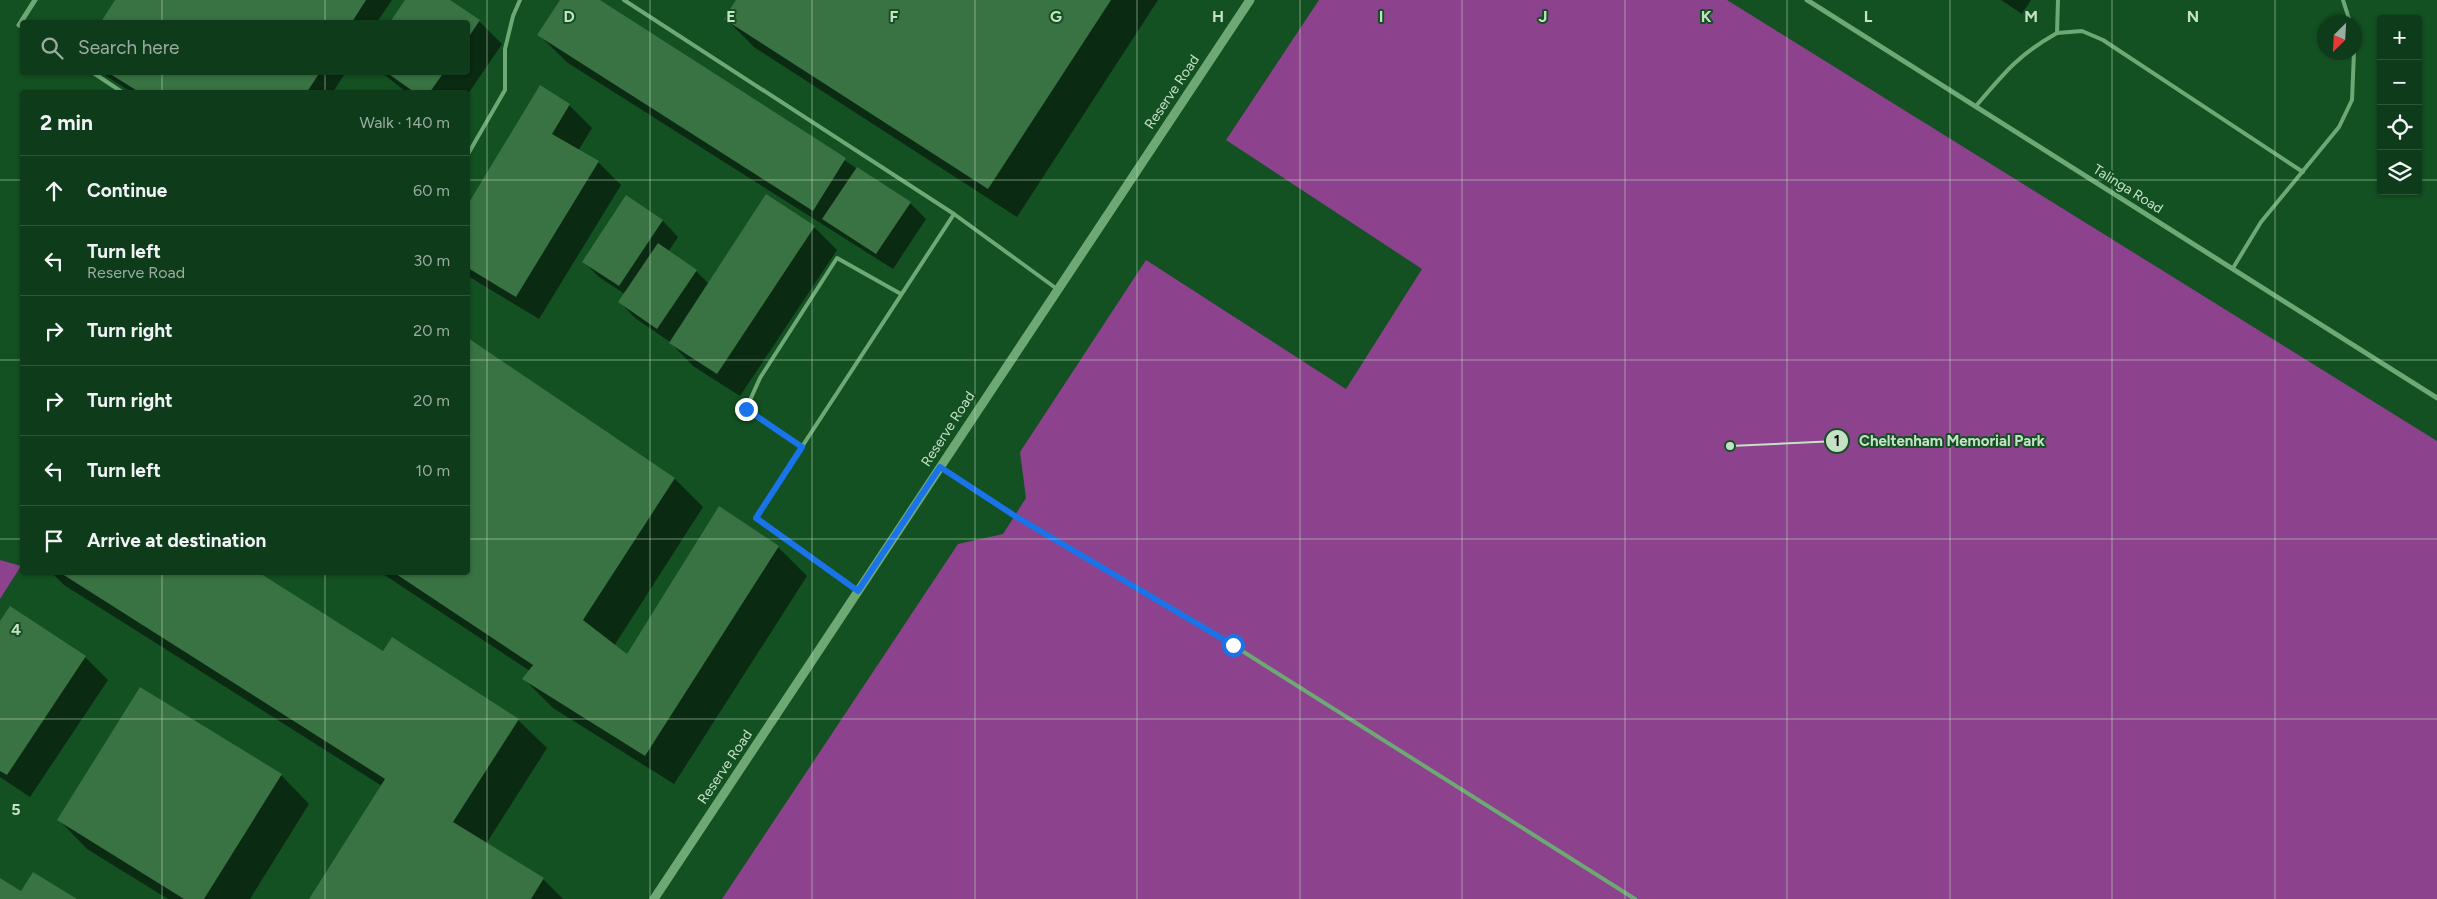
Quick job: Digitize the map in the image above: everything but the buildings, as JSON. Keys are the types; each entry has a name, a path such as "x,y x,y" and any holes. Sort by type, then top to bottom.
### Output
{"street":[{"path":"24,20 35,0"},
{"name":"Reserve Road","path":"654,899 1250,0"},
{"name":"Talinga Road","path":"1807,0 2437,398"}],"lane":[{"path":"470,151 506,90 505,49 513,16 520,0"},
{"path":"624,0 954,214 1057,289"},
{"path":"2057,33 2058,0"},
{"path":"2343,0 2348,15"},
{"path":"1976,106 2011,64 2031,47 2057,33 2082,31 2103,40 2303,172"},
{"path":"2232,268 2261,222 2339,127 2352,100 2354,60"},
{"path":"96,75 119,90"},
{"path":"858,591 756,518 954,214"},
{"path":"802,447 746,409 760,378 837,258 901,294"},
{"path":"940,467 1015,516 1208,630 1634,899"}],"shaded area":[{"path":"1319,0 1727,0 2437,441 2437,899 722,899 958,544 1003,534 1026,498 1020,452 1146,260 1346,389 1422,269 1226,140"},
{"path":"0,560 20,566 20,568 0,599"}],"place":[{"name":"Cheltenham Memorial Park","path":"1730,446"}],"route":[{"path":"746,409 802,447 756,518 858,591 940,467 1015,516 1233,645"}]}
